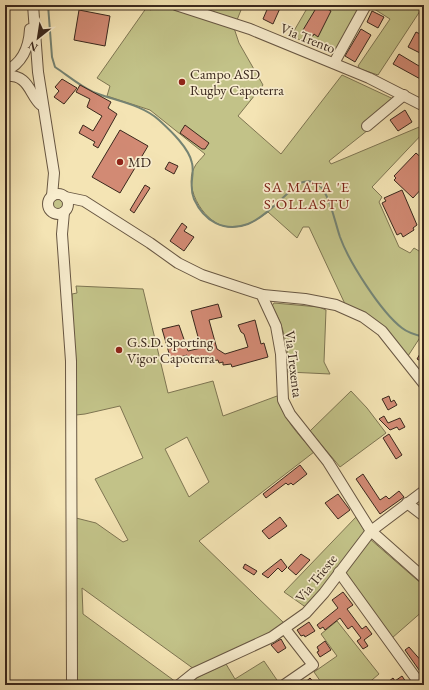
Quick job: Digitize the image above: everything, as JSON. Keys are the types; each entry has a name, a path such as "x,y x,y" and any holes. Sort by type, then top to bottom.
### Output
{"street":[{"path":"33,5 43,107 54,173 60,196 68,202 62,212 62,234 71,361 72,685"},
{"name":"Via Trento","path":"178,5 250,29 334,63 424,106"},
{"path":"334,63 366,5"},
{"path":"5,71 18,62 27,48 30,22 34,16"},
{"path":"5,76 18,78 28,84 43,107"},
{"path":"367,126 404,96"},
{"path":"94,209 82,205 62,212 48,207 48,200 60,196 84,201 94,209 150,243 178,263 224,283 263,295 305,299 336,305 363,317 382,331 424,384"},
{"name":"Via Trexenta","path":"263,295 276,326 280,354 283,400 290,414 302,432 328,462 371,531 424,578"},
{"name":"Via Trieste","path":"179,685 194,673 251,648 285,629 315,604 371,531 424,491"},
{"path":"407,504 424,516"},
{"path":"339,572 421,684"},
{"path":"284,685 313,665 285,629"}],"green space":[{"path":"194,5 243,5 237,20"},
{"path":"309,5 361,5 334,52 331,53 291,36"},
{"path":"372,5 424,5 378,75 360,69 358,66 390,19 371,7"},
{"path":"147,7 150,10 168,8 180,10 234,28 239,43 263,85 238,116 281,154 342,75 402,103 329,161 331,164 424,125 424,132 372,187 382,197 379,202 399,247 410,253 414,248 424,254 424,336 421,336 408,356 394,338 381,325 365,314 345,304 309,227 303,227 297,238 268,212 254,221 235,227 220,225 212,220 199,205 194,196 191,177 194,168 205,154 150,110 107,96 110,86 97,78"},
{"path":"56,198 60,198 64,204 60,210 56,210 52,206 52,202"},
{"path":"76,286 143,289 168,393 213,381 223,416 277,396 283,412 288,420 297,433 314,452 199,541 284,623 264,637 194,669 82,588 83,614 176,682 173,685 77,685 76,518 96,523 123,542 128,540 95,479 143,458 120,406 76,415 72,294 77,293","holes":["187,437 209,482 189,497 165,449"]},
{"path":"274,303 319,307 326,310 324,362 330,374 288,372 287,346 280,322 272,306"},
{"path":"351,391 367,408 386,433 340,467 310,431"},
{"path":"356,517 365,531 307,608 284,592"},
{"path":"370,539 424,586 424,610 392,638 345,572"},
{"path":"337,621 379,674 366,685 323,685 314,672 337,656 321,634"},
{"path":"264,661 279,683 276,685 186,685 200,676 226,664 235,679"}],"building":[{"path":"269,5 281,6 273,24 263,19"},
{"path":"318,5 325,5 324,7 331,11 318,37 314,34 313,36 303,30"},
{"path":"79,10 110,16 105,46 74,40"},
{"path":"372,11 384,17 378,28 367,22"},
{"path":"361,29 371,35 355,62 345,56"},
{"path":"416,32 424,36 424,55 408,47"},
{"path":"399,54 424,69 424,81 393,64"},
{"path":"62,79 77,88 64,104 54,97 59,91 55,87"},
{"path":"80,85 111,102 108,108 117,114 98,148 93,145 95,142 79,133 83,125 93,131 102,116 87,107 90,99 76,92"},
{"path":"405,110 412,122 398,131 390,120"},
{"path":"185,125 209,143 205,149 202,149 180,133"},
{"name":"MD","path":"120,130 148,146 120,193 92,177"},
{"path":"416,153 424,160 424,186 413,198 394,180 396,178 394,176"},
{"path":"169,162 178,166 174,174 165,169"},
{"path":"145,185 150,188 134,213 130,210"},
{"path":"402,190 417,225 413,228 414,230 403,237 401,233 397,235 382,203 386,201 384,198"},
{"path":"182,223 187,227 184,231 194,237 184,251 170,241"},
{"path":"218,304 222,317 209,320 217,349 225,354 248,347 244,334 241,332 238,325 255,320 261,344 264,343 268,357 232,367 231,364 223,365 223,362 219,363 218,360 212,361 210,357 190,363 189,360 186,360 187,355 171,360 162,329 179,325 188,351 201,348 191,311"},
{"path":"424,347 424,363 417,359"},
{"path":"389,396 391,402 394,400 397,405 388,410 382,399"},
{"path":"384,416 388,423 400,418 405,427 399,430 397,427 390,430 379,419"},
{"path":"389,434 402,455 396,459 383,438"},
{"path":"300,465 307,474 293,485 291,483 288,485 286,483 266,498 263,494"},
{"path":"363,474 380,500 386,496 389,499 399,491 404,497 380,514 356,479"},
{"path":"338,494 350,510 338,519 325,503"},
{"path":"280,517 287,526 269,539 262,531"},
{"path":"301,554 310,560 296,575 288,568"},
{"path":"281,559 287,567 282,572 278,568 268,578 262,574"},
{"path":"245,564 257,571 254,575 243,568"},
{"path":"343,592 353,605 347,609 362,629 366,626 372,634 364,640 368,646 363,649 357,641 361,638 352,626 348,629 340,618 325,630 323,627 320,629 317,625 338,608 332,600"},
{"path":"309,622 315,631 305,637 304,635 301,636 297,630"},
{"path":"281,639 286,648 278,653 271,645"},
{"path":"325,641 331,650 320,657 317,652 319,651 317,647"},
{"path":"409,647 424,664 424,677 405,650"},
{"path":"402,676 408,685 390,685 388,682 393,678 395,681"},
{"path":"310,678 316,685 302,685"}],"waterway":[{"path":"48,5 52,57 55,67 88,90 128,103 144,110 169,129 179,140 190,157 193,167 192,194 198,207 209,219 223,226 231,227 248,224 261,217 298,184 309,181 316,183 322,188 327,196 344,247 366,286 394,321 409,333 424,337"}],"place":[{"name":"Campo ASD Rugby Capoterra","path":"182,82"},
{"name":"MD","path":"120,162"},
{"name":"G.S.D. Sporting Vigor Capoterra","path":"119,350"}],"district":[{"name":"SA MATA 'E S'OLLASTU","path":"307,196"}]}
